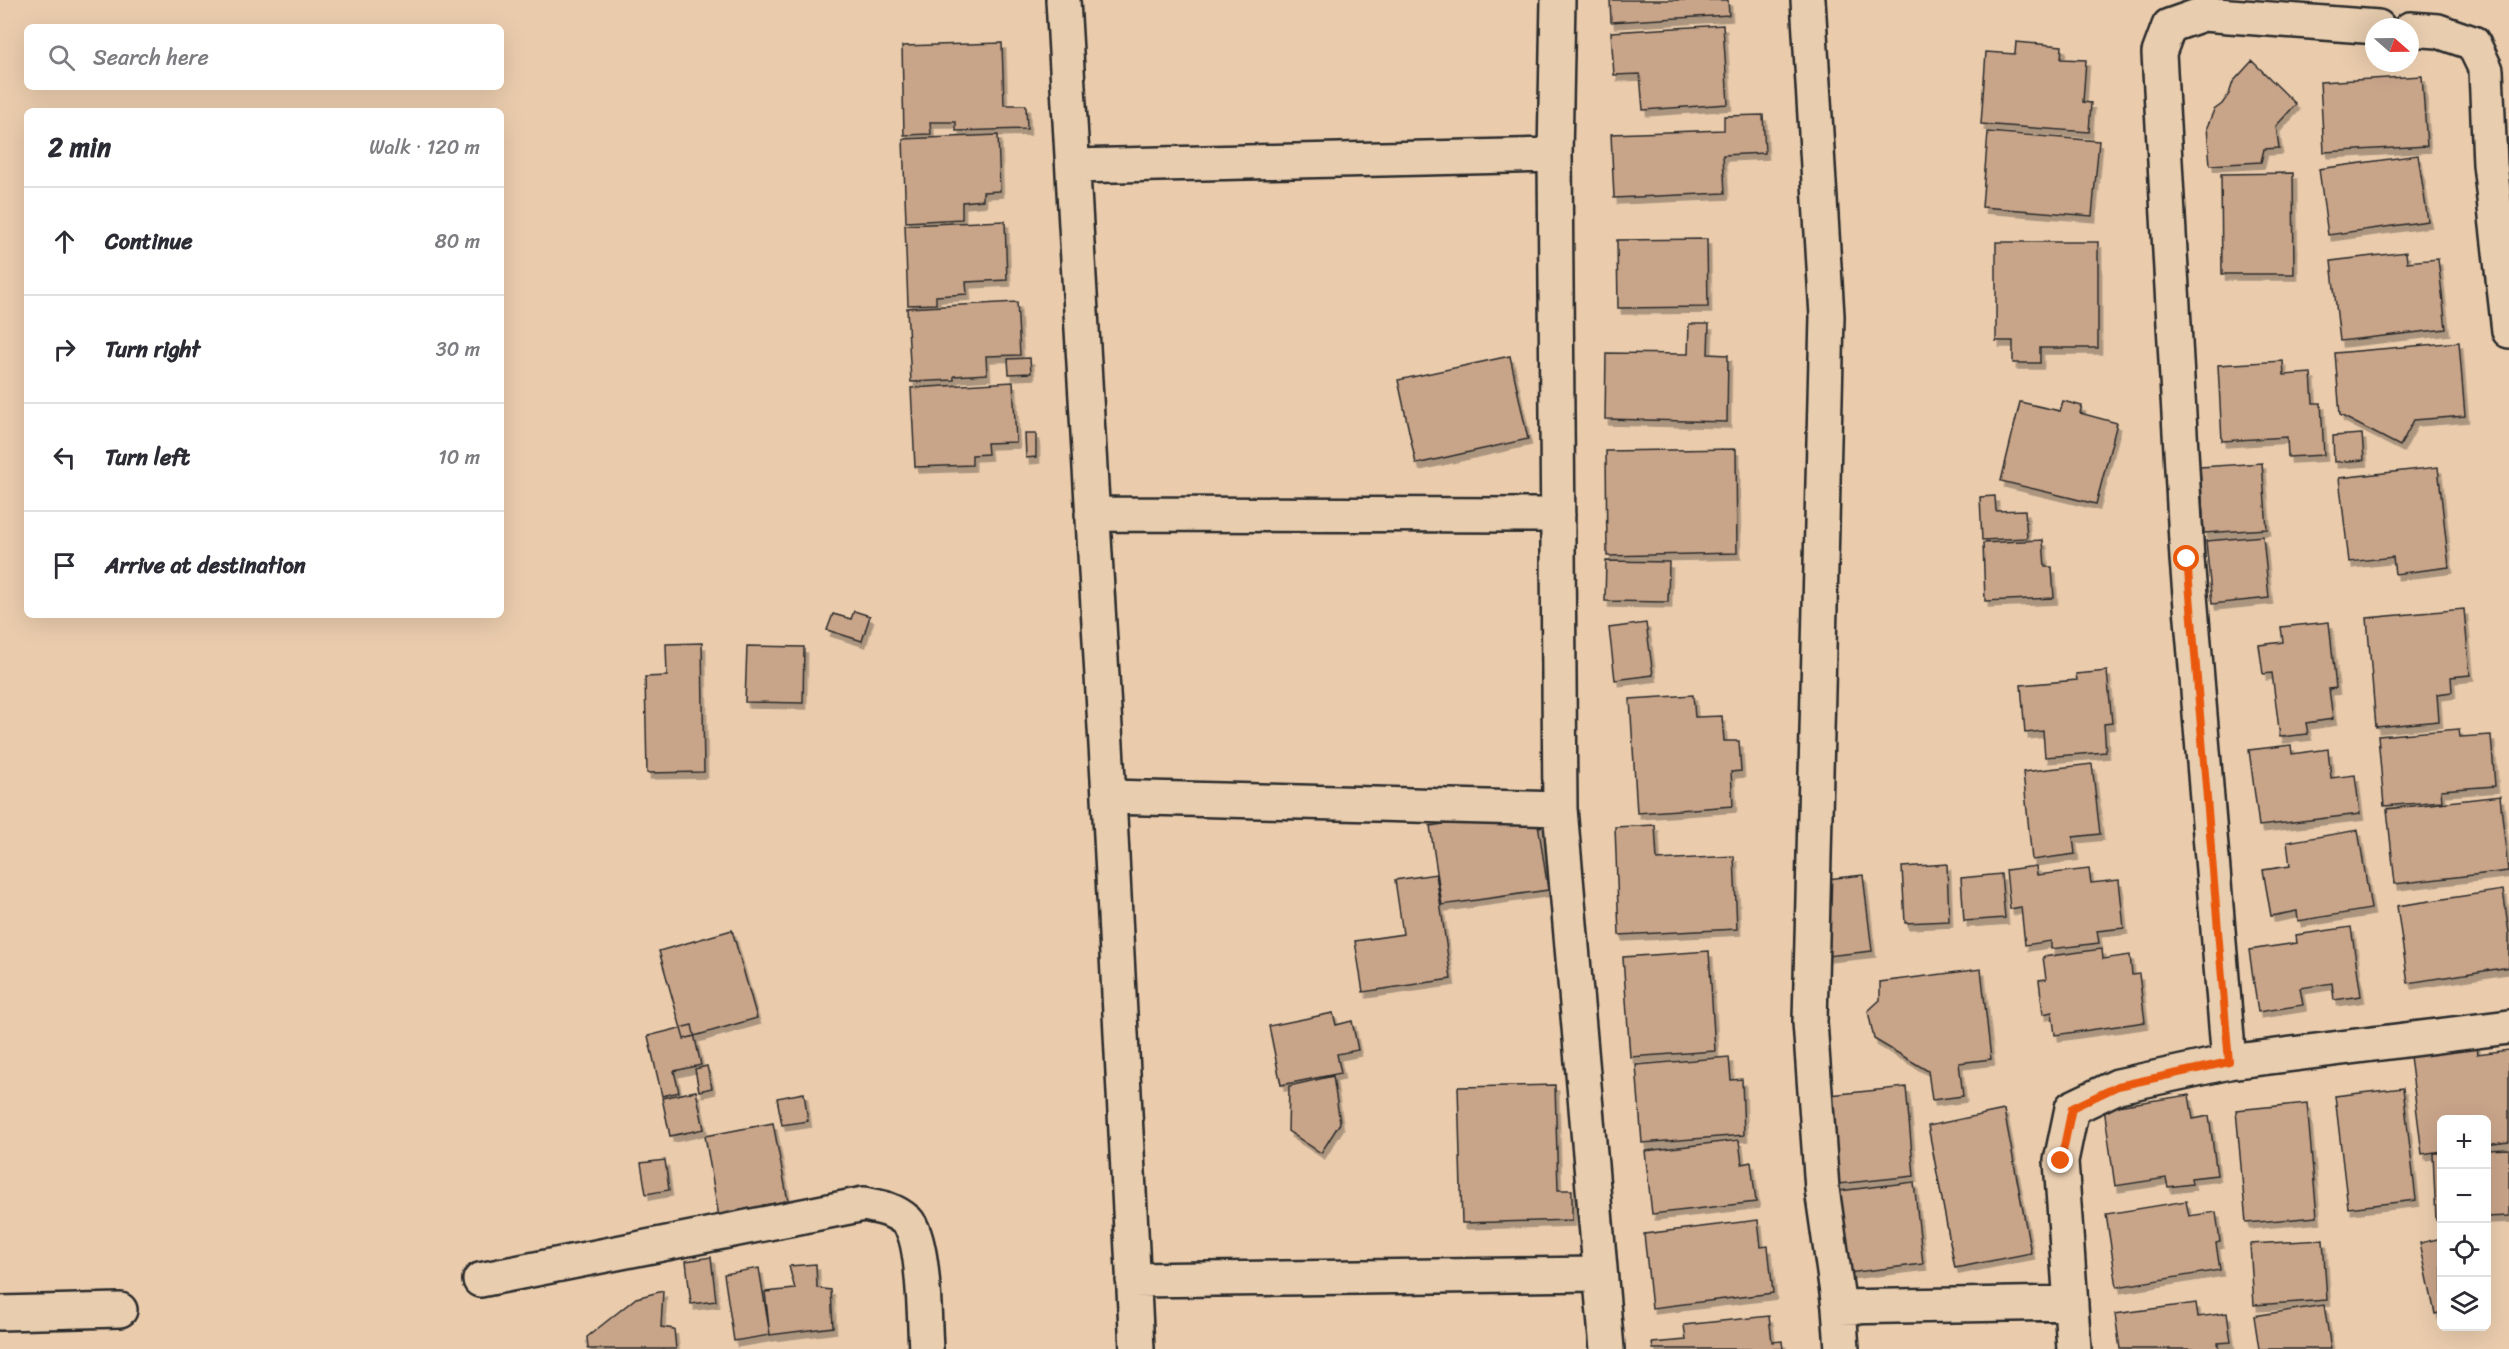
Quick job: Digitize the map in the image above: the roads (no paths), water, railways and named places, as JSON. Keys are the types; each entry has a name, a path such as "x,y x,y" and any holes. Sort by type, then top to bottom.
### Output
{"street":[{"path":"1063,0 1109,797 1137,1349"},
{"path":"1558,0 1556,155 1560,809 1607,1349"},
{"path":"1808,0 1827,316 1810,1022 1822,1189 1839,1307 1842,1349"},
{"path":"2229,1062 2187,559 2158,53 2169,26 2203,14 2365,26"},
{"path":"2419,30 2438,31 2473,43 2486,70 2490,164 2509,331"},
{"path":"1073,166 1556,155"},
{"path":"1092,513 1558,515"},
{"path":"1109,797 1560,809"},
{"path":"2074,1349 2061,1161 2072,1108 2118,1086 2229,1062 2509,1027"},
{"path":"480,1280 864,1204 889,1209 908,1222 919,1242 926,1349"},
{"path":"1133,1280 1600,1274"},
{"path":"1839,1307 2071,1304"},
{"path":"0,1312 120,1310"}]}
